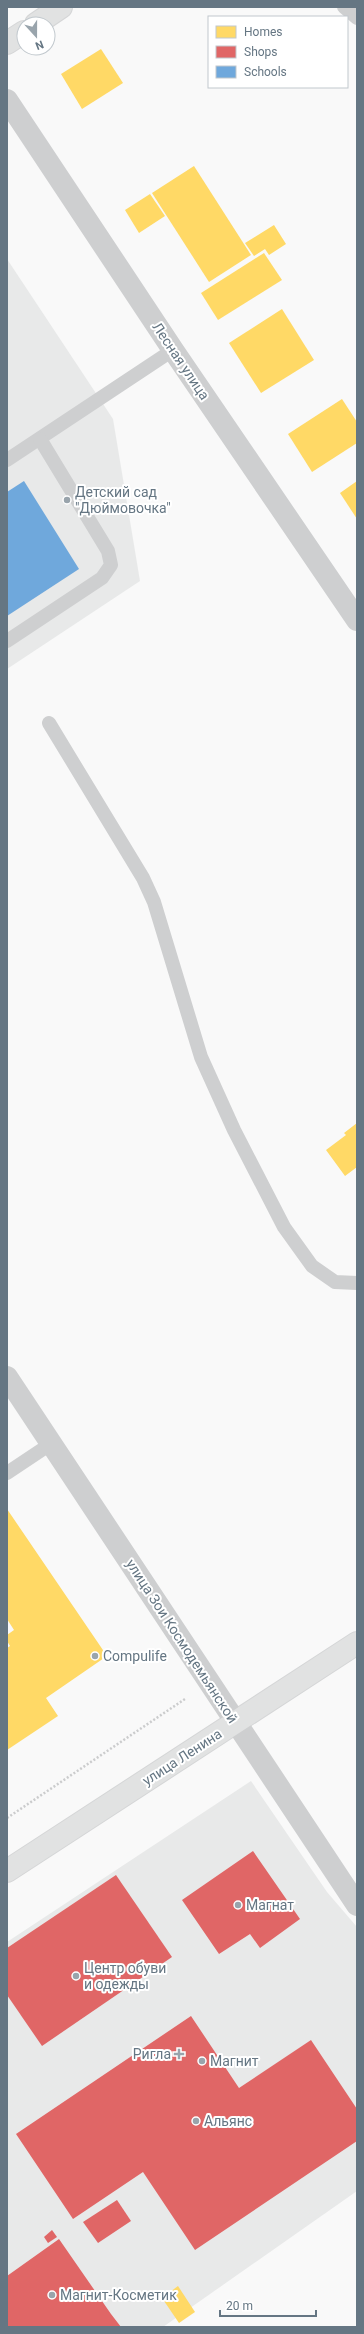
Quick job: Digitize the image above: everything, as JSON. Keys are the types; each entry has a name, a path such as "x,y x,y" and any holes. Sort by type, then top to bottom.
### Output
{"main road":[{"path":"48,16 61,7"},
{"path":"7,43 16,37"},
{"name":"улица Ленина","path":"7,1870 357,1644"}],"street":[{"name":"Лесная улица","path":"7,100 173,350 357,620"},
{"name":"улица Зои Космодемьянской","path":"7,1377 357,1905"}],"lane":[{"path":"344,7 357,18"},
{"path":"7,460 173,350"},
{"path":"7,641 102,578 111,566 108,551 40,439"},
{"path":"49,723 143,878 154,902 201,1057 234,1130 284,1227 312,1266 335,1282 357,1283"},
{"path":"7,1473 52,1443"}],"path":[{"path":"7,1818 185,1699"}],"shaded area":[{"name":"Детский сад \"Дюймовочка\"","path":"7,259 113,419 140,581 7,669"},
{"path":"251,1781 327,1892 357,1927 357,2191 163,2327 7,2327 7,1942"}],"building: Homes":[{"path":"101,49 123,83 82,109 61,74"},
{"path":"194,166 251,255 209,282 152,193"},
{"path":"150,194 165,216 139,233 125,210"},
{"path":"274,225 286,244 269,255 265,249 254,256 245,243"},
{"path":"264,253 282,280 218,320 201,293"},
{"path":"282,309 314,360 261,393 229,343"},
{"path":"342,399 357,422 357,443 312,472 288,434"},
{"path":"357,481 357,519 340,493"},
{"path":"357,1123 357,1167 345,1176 326,1150 346,1135 344,1133"},
{"path":"7,1509 107,1656 46,1698 58,1716 7,1750 7,1648 10,1646 7,1641 7,1635 14,1630 7,1619"},
{"path":"178,2286 195,2312 179,2323 162,2298"}],"building: Shops":[{"name":"Магнат","path":"253,1851 300,1919 260,1948 250,1934 219,1954 182,1900"},
{"name":"Центр обуви и одежды","path":"116,1875 172,1957 42,2046 7,1995 7,1948"},
{"name":"Альянс","path":"191,2016 239,2088 311,2040 357,2109 357,2141 195,2250 143,2172 73,2219 16,2134"},
{"path":"117,2200 131,2221 98,2243 83,2222"},
{"path":"52,2230 57,2237 48,2243 44,2237"},
{"name":"Магнит-Косметик","path":"59,2239 121,2327 7,2327 7,2276"}],"building: Schools":[{"path":"24,481 79,569 7,616 7,492"}],"place":[{"name":"Детский сад \"Дюймовочка\"","path":"67,500"},
{"name":"Compulife","path":"95,1656"},
{"name":"Магнат","path":"238,1905"},
{"name":"Центр обуви и одежды","path":"76,1976"},
{"name":"Ригла","path":"179,2054"},
{"name":"Магнит","path":"202,2061"},
{"name":"Альянс","path":"196,2121"},
{"name":"Магнит-Косметик","path":"52,2295"}]}
